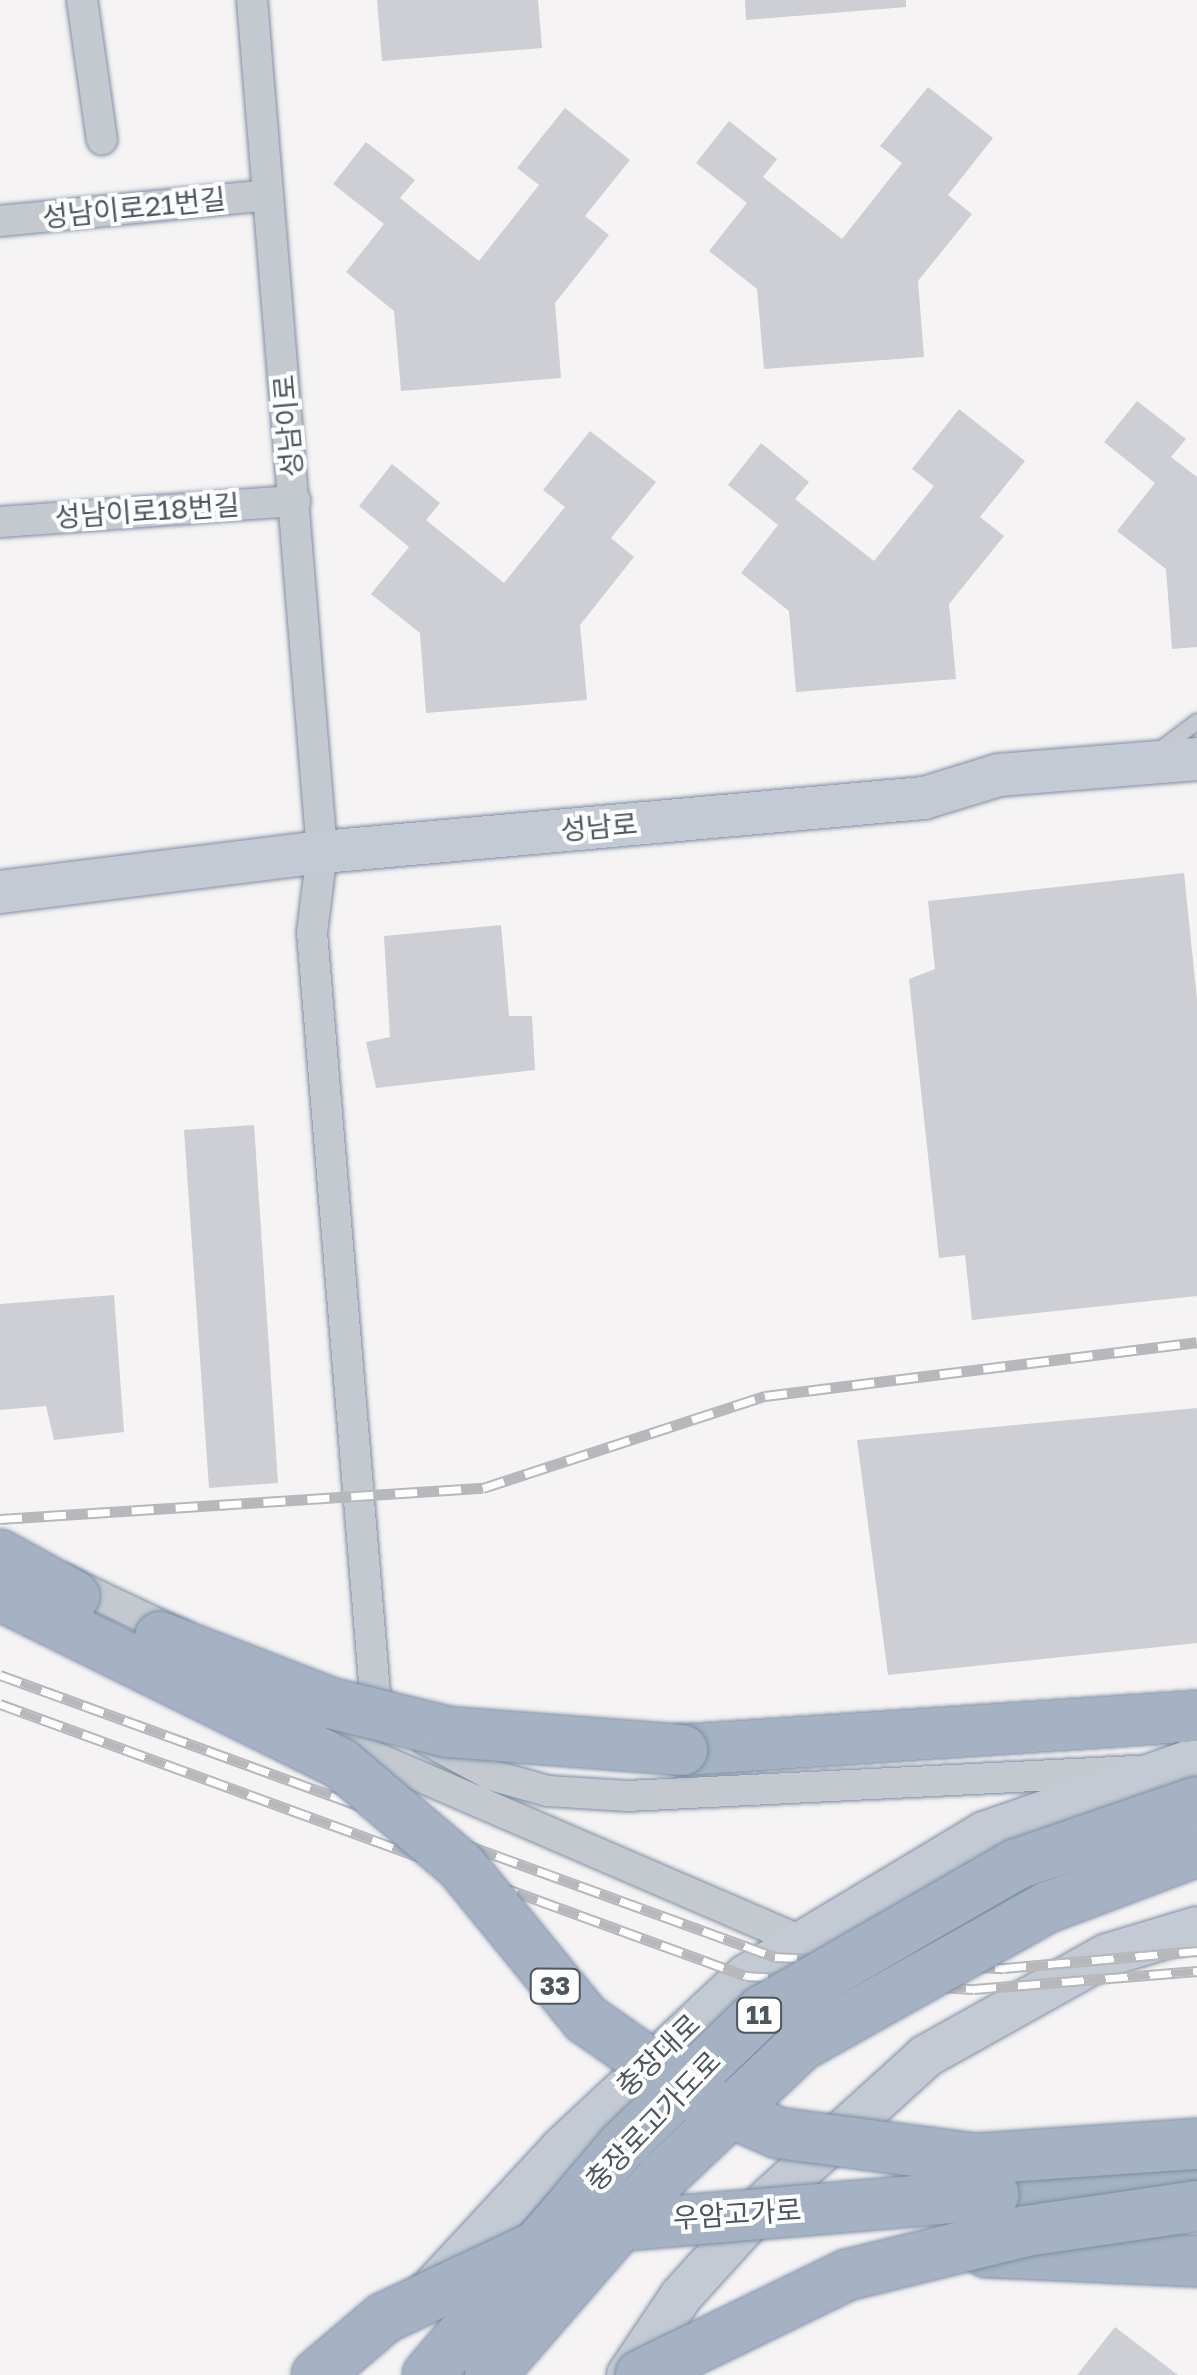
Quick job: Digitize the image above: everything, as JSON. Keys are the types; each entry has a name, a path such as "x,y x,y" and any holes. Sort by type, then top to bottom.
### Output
{"highway":[{"path":"0,1555 211,1661 330,1703 448,1732 682,1750 1197,1716"},
{"name":"33","path":"0,1595 340,1762 461,1866 586,2019 699,2098 778,2132 976,2159 1197,2144"},
{"name":"충장로고가도로","path":"428,2375 623,2145 762,2011 1017,1864 1197,1802"},
{"name":"충장로고가도로","path":"490,2375 662,2176 800,2046 1048,1908 1197,1852"},
{"name":"우암고가로","path":"317,2375 384,2318 491,2262 598,2228 1197,2177"},
{"path":"641,2375 846,2276 1026,2232 1197,2206"},
{"path":"662,2375 790,2296 872,2265 1013,2249 1197,2261"}],"main road":[{"name":"성남로","path":"0,892 322,852 924,798 998,775 1197,759"},
{"name":"충장대로","path":"353,2375 711,2003 802,1940 984,1833 1150,1772 1197,1759"},
{"path":"628,2375 682,2296 770,2198 926,2056 1107,1955 1197,1928"}],"street":[{"path":"82,0 102,140"},
{"name":"성남이로","path":"252,0 322,852 312,932 376,1706"},
{"name":"성남이로21번길","path":"0,221 268,194"},
{"name":"성남이로18번길","path":"0,522 295,501"},
{"path":"0,1544 159,1627 376,1706 491,1775 548,1791 628,1796 1150,1772"},
{"path":"0,1573 144,1660 802,1940"}],"lane":[{"path":"1145,763 1197,721"}],"building":[{"path":"377,0 538,0 542,48 382,61"},
{"path":"745,0 906,0 906,7 746,20"},
{"path":"928,87 993,138 948,195 972,214 918,281 924,357 764,369 757,289 709,251 747,203 696,163 729,121 777,159 763,177 842,239 902,163 880,146"},
{"path":"565,108 630,160 585,216 609,235 555,303 561,378 401,391 394,311 346,272 384,224 333,184 366,142 415,180 400,198 479,261 539,185 517,168"},
{"path":"1137,401 1186,439 1171,457 1197,477 1197,647 1172,649 1166,569 1117,531 1155,483 1104,442"},
{"path":"959,409 1025,461 980,517 1004,536 949,604 956,679 796,692 789,611 741,573 778,525 728,485 761,443 809,482 795,499 874,561 934,486 912,469"},
{"path":"590,431 656,482 611,538 634,557 580,625 587,700 426,713 420,633 371,594 409,547 359,506 392,464 440,503 426,520 504,583 565,507 543,490"},
{"path":"1184,873 1197,1000 1197,1296 972,1320 965,1255 939,1258 909,979 935,969 928,901"},
{"path":"501,925 509,1016 532,1016 535,1070 376,1088 366,1042 390,1037 384,936"},
{"path":"254,1125 278,1483 209,1488 184,1130"},
{"path":"114,1295 124,1432 54,1440 46,1406 0,1410 0,1304"},
{"path":"1197,1408 1197,1643 888,1675 857,1440"},
{"path":"1115,2327 1178,2375 1077,2375"}],"railway":[{"path":"0,1519 483,1488 765,1396 1197,1342"},
{"path":"0,1675 775,1957 1004,1968 1197,1951"},
{"path":"0,1704 746,1976 974,1989 1197,1971"}]}
